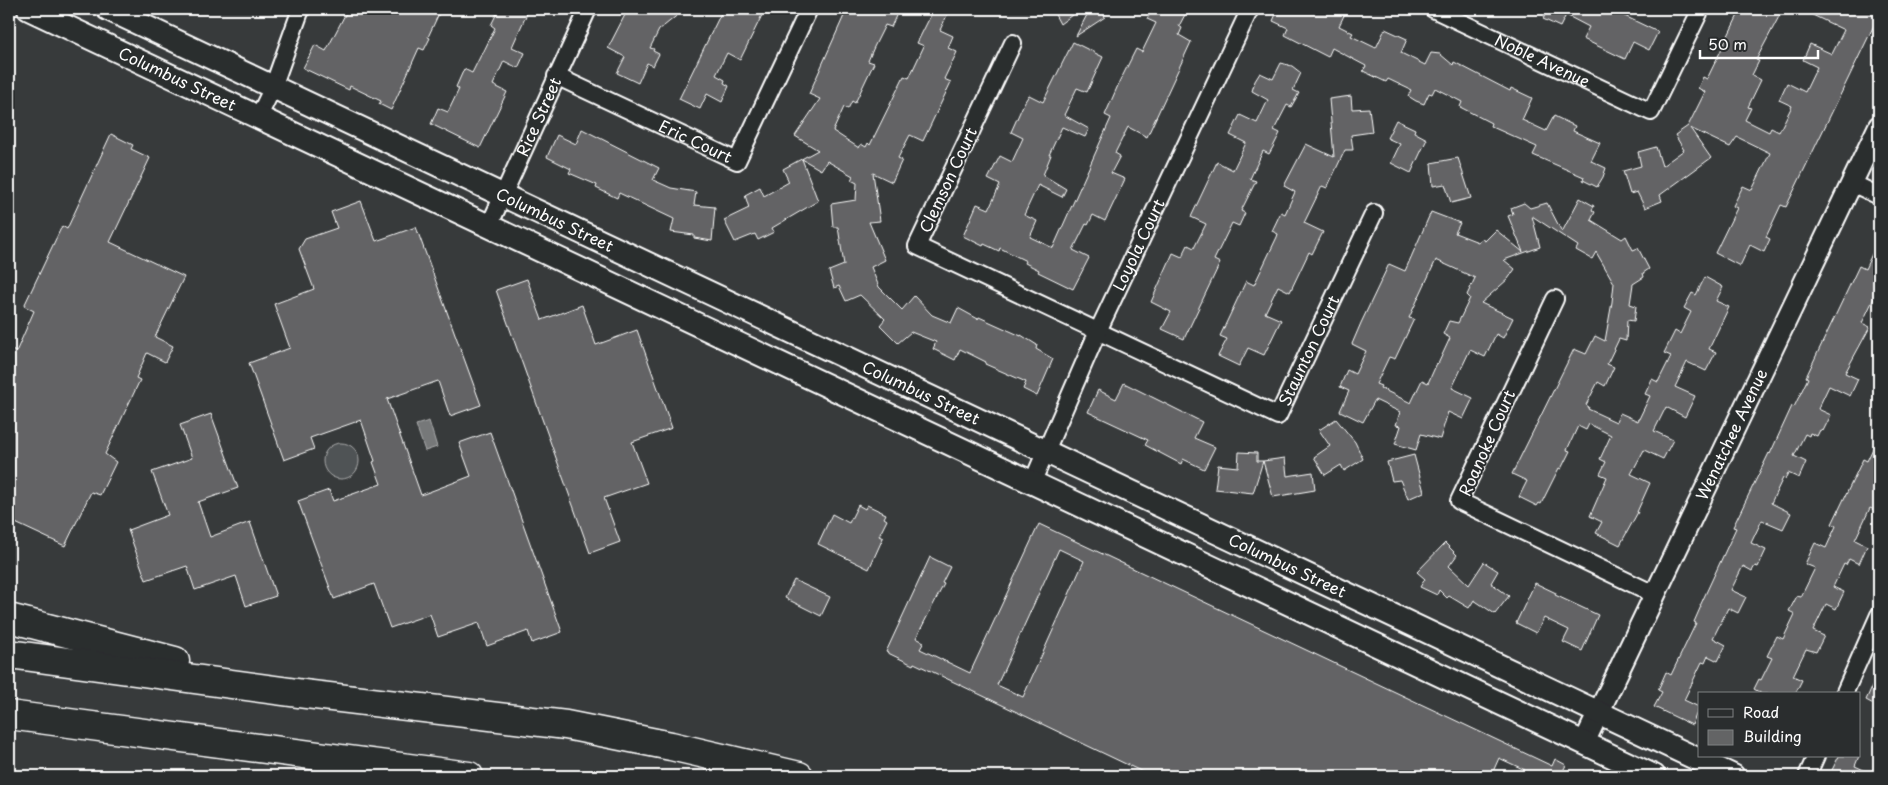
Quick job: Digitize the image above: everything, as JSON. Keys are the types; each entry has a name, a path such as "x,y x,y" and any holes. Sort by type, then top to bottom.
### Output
{"highway":[{"path":"9,618 305,694"},
{"path":"9,654 305,694 566,725 671,746 799,776"},
{"path":"9,715 469,776"},
{"path":"9,735 188,739"}],"main road":[{"name":"Columbus Street","path":"29,9 1654,776"},
{"name":"Columbus Street","path":"108,9 1733,776"}],"street":[{"path":"258,118 273,87 301,9"},
{"name":"Rice Street","path":"489,226 588,9"},
{"name":"Eric Court","path":"556,76 737,161 809,9"},
{"name":"Loyola Court","path":"1032,483 1098,331 1250,9"},
{"name":"Noble Avenue","path":"1434,9 1651,112 1701,9"},
{"name":"Clemson Court","path":"1013,43 917,246 1098,331"},
{"name":"Wenatchee Avenue","path":"1584,743 1879,126"},
{"path":"1852,183 1879,196"},
{"name":"Staunton Court","path":"1098,331 1278,416 1374,213"},
{"name":"Roanoke Court","path":"1554,298 1459,501 1654,594"},
{"path":"1845,692 1878,623"},
{"path":"1807,776 1815,758"}],"shaded area":[{"path":"429,421 437,447 425,451 416,425"},
{"path":"341,443 348,444 354,448 358,454 358,468 354,474 348,478 341,479 334,478 328,474 324,468 323,461 324,454 328,448 334,444"}],"building":[{"path":"348,9 441,9 428,37 430,38 424,50 419,48 391,110 379,104 381,101 350,86 349,90 303,68 315,45 326,51"},
{"path":"499,9 529,9 512,47 525,53 518,68 504,61 493,85 507,92 480,148 431,124 438,108 448,112 459,89 456,87 464,69 472,73 495,28 491,25"},
{"path":"628,9 641,14 643,9 685,9 659,30 650,48 659,54 653,66 647,63 638,83 617,73 625,57 608,48"},
{"path":"723,9 765,9 740,60 727,53 716,75 725,80 724,83 729,86 722,102 707,94 700,109 679,99"},
{"path":"847,9 859,15 863,9 899,9 891,27 885,25 874,47 868,61 874,63 855,103 852,101 848,109 844,107 833,131 859,148 861,144 866,147 868,143 870,145 904,76 909,78 924,46 917,43 934,9 950,9 940,30 953,36 948,48 957,52 944,79 951,82 923,141 910,135 898,158 902,160 892,182 873,173 880,221 869,222 885,260 871,267 879,287 902,310 914,296 932,315 951,323 958,308 978,319 979,317 1021,335 1037,345 1036,349 1053,359 1037,396 1023,389 1026,382 985,364 986,362 960,349 955,360 933,349 936,342 911,332 898,343 880,325 885,319 860,295 846,301 839,286 834,288 829,271 844,265 838,227 833,227 831,204 856,200 857,183 851,180 853,176 827,161 821,170 802,159 818,201 772,228 774,232 758,240 755,234 735,242 724,220 749,208 745,195 760,187 764,196 789,182 783,169 818,150 795,136 820,99 809,94"},
{"path":"1052,9 1080,9 1060,24"},
{"path":"1090,9 1100,9 1105,17 1076,36"},
{"path":"1152,9 1188,9 1179,26 1182,28 1179,35 1191,42 1147,137 1128,127 1115,153 1120,156 1111,173 1125,179 1105,221 1093,215 1088,225 1086,224 1073,250 1089,258 1073,289 1038,272 1039,270 1025,263 1026,261 1000,248 999,251 984,244 983,246 963,236 977,204 989,209 1000,185 988,179 1000,156 1012,162 1023,138 1011,132 1024,103 1029,95 1043,102 1073,42 1103,57 1087,92 1077,88 1064,115 1089,129 1085,137 1062,127 1049,155 1051,155 1043,175 1066,189 1062,197 1038,185 1024,215 1037,221 1030,237 1053,248 1111,118 1105,115 1119,83 1136,49 1142,52 1156,23 1147,19"},
{"path":"1278,9 1347,9 1339,26 1353,33 1351,36 1376,48 1385,29 1407,39 1401,53 1425,65 1431,53 1440,54 1453,65 1454,62 1510,91 1511,88 1532,98 1522,120 1546,131 1554,116 1575,126 1573,131 1600,143 1591,161 1606,168 1603,177 1597,187 1583,180 1584,177 1533,155 1537,147 1490,126 1491,123 1460,107 1462,102 1435,88 1432,94 1429,93 1424,104 1408,96 1411,90 1388,79 1386,82 1363,71 1366,66 1332,48 1328,57 1285,35 1288,28 1273,21"},
{"path":"1548,9 1610,9 1658,32 1649,50 1633,42 1625,59 1583,39 1589,27 1566,15 1560,27 1543,19"},
{"path":"1741,9 1783,9 1756,60 1759,61 1752,75 1761,80 1748,107 1751,108 1745,120 1769,132 1771,128 1779,132 1792,106 1779,100 1787,83 1805,92 1817,67 1803,60 1810,44 1832,54 1844,30 1800,9 1879,9 1879,15 1786,207 1781,205 1766,237 1770,239 1764,252 1750,245 1740,266 1715,253 1737,208 1733,206 1743,186 1752,190 1770,153 1737,137 1730,147 1690,128 1711,158 1660,195 1662,201 1645,208 1637,192 1630,194 1623,171 1641,166 1638,152 1656,147 1662,166 1684,150 1675,135 1688,126 1705,92 1698,88 1703,77 1707,79"},
{"path":"1281,63 1292,66 1301,73 1293,90 1299,93 1291,107 1287,105 1274,130 1280,133 1269,154 1263,151 1250,179 1256,181 1241,211 1245,213 1239,226 1232,223 1214,260 1220,263 1184,339 1162,329 1171,312 1151,302 1173,253 1182,257 1188,245 1194,248 1206,224 1191,217 1217,162 1233,170 1246,143 1230,135 1240,115 1257,123 1268,100 1252,91 1255,81 1260,73 1273,79"},
{"path":"1351,96 1352,109 1369,108 1372,132 1351,135 1353,150 1345,150 1327,188 1322,186 1304,223 1323,232 1312,254 1309,252 1290,292 1278,286 1265,313 1281,320 1264,355 1248,348 1239,366 1218,356 1227,339 1220,336 1246,281 1254,285 1277,237 1278,234 1272,231 1281,212 1285,214 1295,192 1284,186 1306,144 1334,157 1329,99"},
{"path":"1396,120 1415,129 1414,132 1427,139 1411,173 1391,163 1400,144 1387,138"},
{"path":"582,129 659,168 653,180 671,188 696,192 694,205 715,207 712,241 694,238 694,235 671,232 674,219 619,193 617,198 596,188 597,185 569,173 571,169 547,157 557,135 576,144"},
{"path":"111,134 133,145 131,149 150,158 110,242 184,277 155,337 173,346 165,362 147,353 136,378 140,380 105,454 116,462 100,495 91,492 65,546 9,520 9,349 16,352 34,311 24,306 62,226 67,229"},
{"path":"1458,158 1471,198 1451,203 1445,184 1433,186 1431,163"},
{"path":"1580,198 1594,206 1592,210 1595,212 1591,220 1622,239 1626,236 1633,250 1638,248 1649,269 1643,273 1644,277 1633,284 1630,304 1636,306 1634,321 1627,320 1626,341 1619,339 1607,364 1614,367 1605,386 1598,382 1586,405 1589,407 1588,409 1616,422 1620,413 1638,421 1650,396 1645,394 1652,379 1658,382 1671,356 1664,353 1675,331 1680,334 1691,312 1684,308 1692,293 1696,295 1705,277 1723,287 1716,301 1729,307 1709,349 1716,352 1706,371 1687,362 1675,387 1695,396 1685,417 1666,407 1654,431 1673,440 1663,459 1644,450 1631,474 1650,483 1638,512 1620,545 1596,533 1602,522 1590,516 1607,477 1600,474 1606,462 1600,459 1611,435 1589,424 1586,430 1578,426 1567,450 1570,451 1561,469 1559,468 1541,504 1539,503 1537,506 1519,497 1527,481 1512,474 1574,349 1586,354 1595,336 1605,341 1614,283 1596,252 1592,259 1576,250 1578,246 1532,216 1540,247 1504,260 1515,269 1508,279 1481,303 1513,318 1503,338 1496,334 1485,357 1470,350 1452,388 1473,398 1463,419 1448,412 1440,439 1421,434 1416,450 1395,444 1401,426 1396,425 1400,412 1375,400 1363,422 1340,411 1349,391 1340,387 1347,370 1355,374 1366,351 1352,344 1361,323 1389,264 1405,271 1431,212 1460,223 1455,233 1478,242 1482,239 1485,241 1496,230 1523,252 1508,216 1513,214 1511,208 1524,203 1530,208 1547,203 1562,232","holes":["1436,260 1475,278 1467,295 1470,298 1458,323 1449,321 1443,334 1450,338 1438,364 1428,383 1422,380 1411,403 1380,388 1381,386 1376,384 1389,357 1395,359 1414,319 1409,318"]},
{"path":"361,201 376,241 416,227 481,405 450,416 438,381 387,399 421,495 471,476 459,443 490,432 562,632 532,643 528,631 487,646 479,623 438,637 430,614 390,628 374,584 334,599 298,501 329,490 333,501 381,484 361,420 310,438 314,449 284,460 249,363 290,348 274,304 314,289 299,249 305,239 337,228 331,212"},
{"path":"1879,239 1879,301 1874,298 1862,323 1870,327 1845,373 1858,379 1850,396 1829,386 1818,409 1831,415 1823,431 1820,430 1817,436 1810,433 1809,436 1805,434 1794,456 1806,462 1799,478 1788,473 1785,479 1783,478 1771,503 1791,513 1783,529 1762,520 1751,543 1766,550 1758,567 1755,566 1752,571 1743,566 1731,590 1746,597 1738,613 1728,608 1713,638 1726,645 1718,661 1708,656 1705,663 1702,662 1684,700 1698,707 1692,725 1654,707 1662,692 1658,690 1666,672 1671,675 1696,623 1694,622 1700,606 1736,528 1733,527 1792,406 1794,407 1808,378 1806,377 1859,266 1865,269"},
{"path":"527,279 542,320 582,305 596,345 637,330 672,428 632,442 647,483 604,498 620,542 590,553 496,290"},
{"path":"1124,383 1202,422 1194,438 1215,447 1204,469 1183,459 1181,464 1145,445 1148,440 1088,412 1098,390 1116,399"},
{"path":"211,414 238,488 198,502 210,537 250,522 276,596 246,606 236,576 195,590 187,566 146,580 128,530 168,515 152,472 192,458 180,425"},
{"path":"1336,419 1355,442 1363,459 1344,471 1341,465 1325,475 1314,457 1330,446 1319,430"},
{"path":"1879,436 1879,512 1870,508 1855,540 1867,546 1859,564 1849,559 1846,565 1844,564 1833,587 1844,592 1836,609 1826,604 1813,631 1824,636 1816,652 1806,649 1793,676 1802,680 1796,692 1759,692 1754,689 1759,679 1761,680 1772,658 1767,656 1777,636 1783,639 1795,614 1789,611 1797,596 1801,597 1815,568 1805,564 1815,543 1826,548 1836,526 1832,524 1863,459 1867,461"},
{"path":"1239,452 1257,453 1257,461 1263,461 1253,493 1215,489 1218,465 1238,467"},
{"path":"1414,455 1424,492 1408,499 1400,480 1392,481 1387,462"},
{"path":"1285,458 1287,476 1313,472 1315,490 1273,497 1263,461"},
{"path":"858,505 865,509 867,505 886,514 884,518 887,520 879,536 883,538 869,569 818,544 832,514 849,523"},
{"path":"1039,524 1552,766 1555,759 1566,765 1563,771 1574,776 1522,776 1525,770 1499,758 1491,776 1151,776 914,663 913,665 886,652 930,557 950,567 942,583 944,584 916,638 924,642 920,649 970,673","holes":["1059,549 1084,561 1023,697 997,685"]},
{"path":"1445,543 1457,555 1449,566 1469,585 1484,562 1498,571 1491,583 1509,596 1495,614 1474,600 1469,608 1449,596 1447,598 1439,590 1437,595 1420,587 1425,579 1417,572"},
{"path":"794,580 830,597 821,616 785,598"},
{"path":"1535,583 1556,593 1555,595 1598,615 1582,651 1563,642 1569,630 1544,618 1536,633 1516,623"},
{"path":"1879,671 1879,707 1866,700"},
{"path":"1838,758 1858,758 1855,766 1877,776 1829,776"}]}
